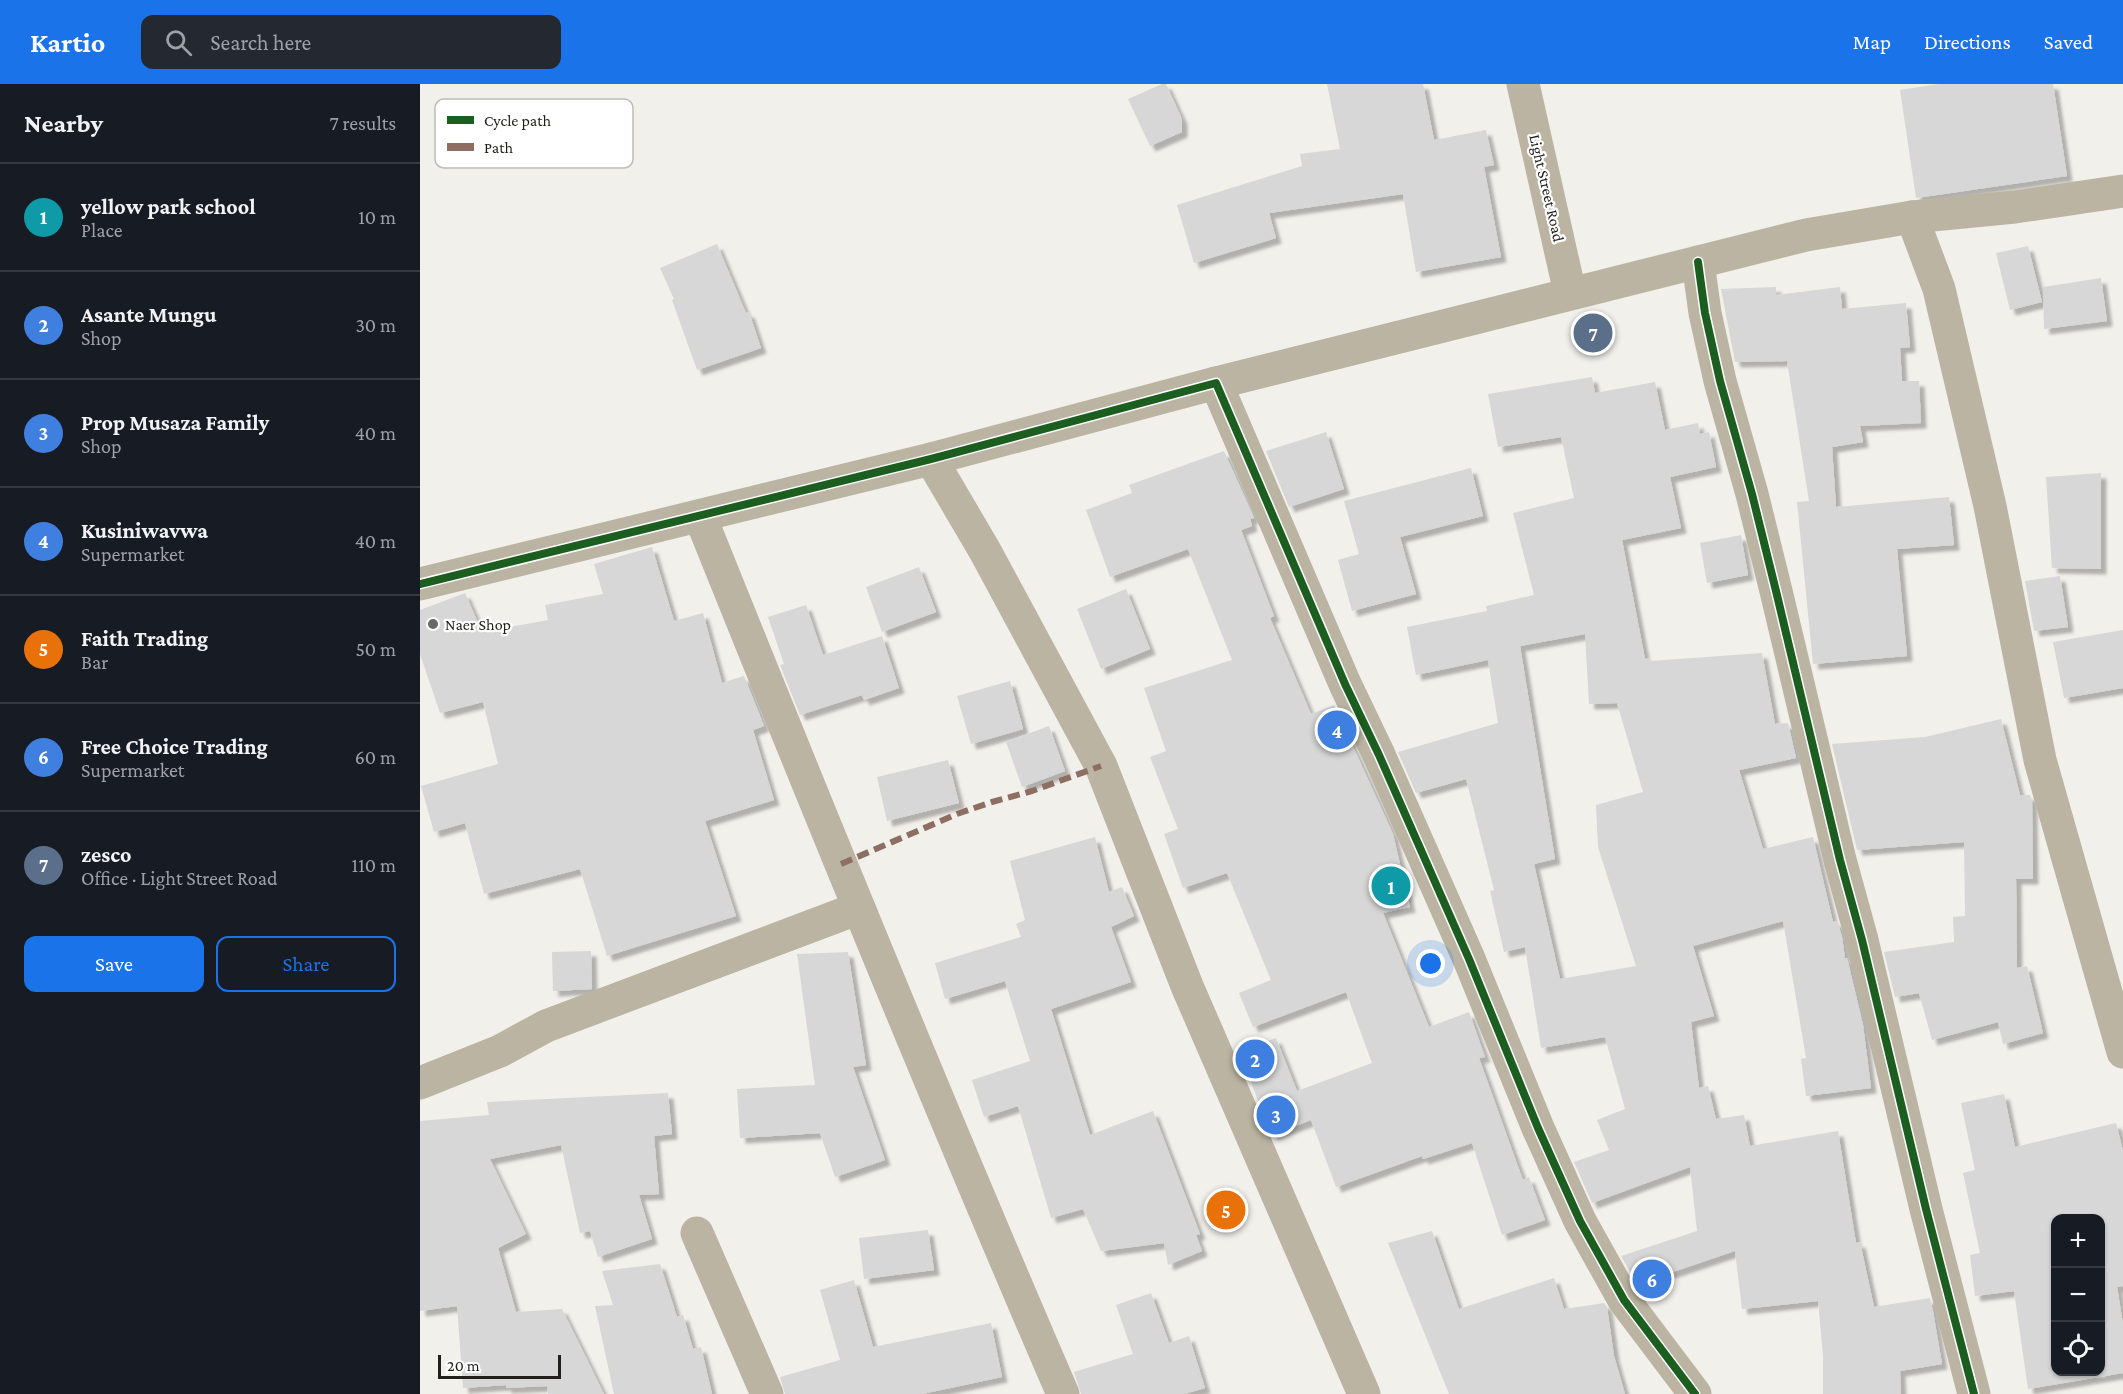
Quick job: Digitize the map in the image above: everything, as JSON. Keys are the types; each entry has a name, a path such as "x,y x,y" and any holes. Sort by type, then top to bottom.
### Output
{"street":[{"name":"Light Street Road","path":"1523,84 1570,293"},
{"path":"420,584 931,459 1216,383 1806,235 1912,217 2015,207 2123,191"},
{"path":"1912,217 1940,289 1990,506 2040,760 2123,1052"},
{"path":"1698,262 1705,313 1720,381 1760,526 1926,1209 1974,1394"},
{"path":"1216,383 1345,684 1379,755 1469,959 1538,1128 1580,1221 1624,1300 1695,1394"},
{"path":"931,459 991,561 1101,766 1186,986 1364,1394"},
{"path":"700,516 981,1205 1063,1394"},
{"path":"420,1083 500,1050 546,1026 859,908"},
{"path":"696,1233 767,1394"}],"building":[{"path":"1166,84 1182,119 1182,132 1150,146 1128,99"},
{"path":"1327,84 1423,84 1434,140 1486,130 1494,165 1484,167 1501,257 1416,272 1403,194 1269,213 1276,238 1194,263 1177,205 1302,166 1300,154 1340,149"},
{"path":"1939,84 2053,84 2067,176 1916,198 1900,90"},
{"path":"717,244 746,313 749,312 761,348 697,370 672,300 674,299 660,268"},
{"path":"2028,246 2042,302 2010,310 1996,253"},
{"path":"2101,278 2107,321 2044,329 2043,287"},
{"path":"1776,287 1776,295 1840,287 1842,309 1906,303 1910,347 1900,348 1902,381 1919,381 1921,423 1860,426 1863,442 1832,447 1836,507 1949,497 1954,545 1897,549 1907,656 1813,664 1797,502 1809,501 1787,361 1735,362 1721,289"},
{"path":"1592,377 1595,393 1655,382 1665,430 1698,423 1700,434 1709,432 1716,467 1670,477 1681,528 1622,540 1645,659 1650,658 1650,661 1762,653 1775,724 1788,723 1796,758 1739,770 1763,849 1813,837 1833,922 1837,921 1842,937 1845,958 1847,958 1863,1025 1871,1088 1806,1096 1801,1059 1806,1058 1783,921 1693,946 1714,1016 1691,1022 1699,1088 1708,1086 1716,1119 1744,1115 1750,1146 1838,1131 1856,1243 1860,1242 1874,1307 1930,1298 1942,1364 1900,1371 1901,1394 1823,1394 1823,1356 1818,1301 1742,1309 1735,1251 1637,1284 1621,1256 1697,1231 1690,1167 1592,1203 1574,1162 1609,1150 1597,1120 1625,1109 1605,1037 1541,1048 1525,947 1504,952 1490,891 1494,890 1466,779 1416,793 1398,752 1498,723 1488,660 1416,675 1407,627 1487,611 1486,606 1534,595 1513,513 1574,498 1561,437 1498,447 1488,394","holes":["1585,634 1589,704 1617,703 1643,792 1596,805 1598,847 1636,966 1560,979 1534,864 1555,859 1520,646"]},
{"path":"1326,432 1344,489 1289,507 1266,451"},
{"path":"1224,451 1254,518 1250,519 1252,526 1241,530 1274,616 1270,618 1311,714 1334,705 1393,834 1410,907 1383,913 1429,1027 1469,1012 1485,1057 1479,1058 1516,1161 1523,1180 1529,1177 1545,1220 1502,1235 1472,1143 1423,1159 1422,1156 1336,1187 1311,1120 1272,1135 1239,1052 1276,1038 1297,1091 1372,1063 1346,992 1253,1027 1239,993 1271,980 1227,873 1183,888 1164,834 1178,829 1150,757 1166,751 1144,688 1232,660 1188,549 1110,577 1086,510 1132,493 1129,485"},
{"path":"1471,468 1483,516 1400,537 1416,594 1352,611 1338,560 1359,554 1344,501"},
{"path":"2101,473 2101,569 2052,568 2046,477"},
{"path":"1741,535 1748,575 1707,583 1700,543"},
{"path":"652,547 674,621 703,613 722,683 744,676 764,726 753,730 774,800 705,821 736,916 607,956 580,869 484,894 465,823 434,832 421,786 498,764 483,702 440,713 420,654 420,610 465,593 482,632 548,620 545,605 603,594 594,564"},
{"path":"919,567 936,612 882,632 866,587"},
{"path":"2060,576 2068,627 2034,631 2025,581"},
{"path":"1126,589 1150,649 1101,669 1077,609"},
{"path":"806,605 823,655 882,636 899,688 864,700 862,695 800,715 780,665 784,664 768,617"},
{"path":"2123,630 2123,688 2064,698 2053,642"},
{"path":"1010,681 1023,729 971,744 957,696"},
{"path":"2001,719 2020,795 2030,795 2032,800 2033,879 2016,879 2017,968 2027,966 2043,1033 2003,1044 1998,1022 1932,1040 1919,993 1895,997 1884,952 1954,942 1953,917 1965,916 1964,842 1857,850 1832,744 1925,737"},
{"path":"1049,726 1065,771 1022,787 1006,742"},
{"path":"948,760 959,803 887,821 877,777"},
{"path":"1095,837 1109,892 1122,887 1134,916 1111,927 1131,982 1051,1009 1090,1135 1153,1111 1200,1234 1196,1235 1202,1251 1168,1265 1164,1243 1101,1251 1083,1209 1051,1218 1018,1106 984,1117 972,1080 1030,1061 1005,981 945,999 935,963 1021,937 1016,924 1025,920 1010,861"},
{"path":"591,951 592,989 553,991 552,952"},
{"path":"848,952 866,1065 853,1067 885,1160 835,1177 820,1133 740,1138 737,1089 815,1085 797,954"},
{"path":"668,1093 672,1134 654,1136 659,1194 639,1195 652,1239 598,1257 590,1231 580,1233 561,1145 490,1159 526,1234 498,1248 516,1312 562,1309 604,1394 548,1394 547,1386 506,1388 506,1385 463,1388 457,1306 420,1311 420,1121 489,1115 487,1102"},
{"path":"2004,1094 2015,1147 2116,1123 2123,1151 2123,1286 2117,1287 2123,1324 2123,1373 2028,1389 2014,1291 1975,1296 1970,1255 1980,1253 1963,1173 1975,1170 1961,1103"},
{"path":"928,1230 934,1270 864,1279 859,1238"},
{"path":"1432,1231 1459,1309 1554,1278 1564,1309 1604,1303 1607,1307 1614,1356 1625,1394 1449,1394 1388,1243"},
{"path":"660,1264 677,1317 683,1315 693,1349 701,1347 712,1394 614,1394 595,1306 613,1305 602,1271"},
{"path":"854,1280 873,1347 991,1323 1002,1377 922,1394 785,1394 780,1377 840,1360 820,1290"},
{"path":"1151,1293 1169,1343 1189,1336 1205,1388 1184,1394 1081,1394 1074,1372 1133,1354 1116,1305"}],"marked path":[{"path":"841,864 957,814 1032,791 1101,766"}],"cycle path":[{"path":"1698,262 1705,313 1720,381 1752,494 1926,1209 1974,1394"},
{"path":"420,584 931,459 1216,383 1345,684 1379,755 1469,959 1538,1128 1580,1221 1624,1300 1695,1394"}],"place":[{"name":"zesco","path":"1593,333"},
{"name":"Naer Shop","path":"433,624"},
{"name":"Kusiniwavwa","path":"1337,730"},
{"name":"yellow park school","path":"1391,886"},
{"name":"Asante Mungu","path":"1255,1059"},
{"name":"Prop Musaza Family","path":"1276,1115"},
{"name":"Faith Trading","path":"1226,1210"},
{"name":"Free Choice Trading","path":"1652,1279"}]}
